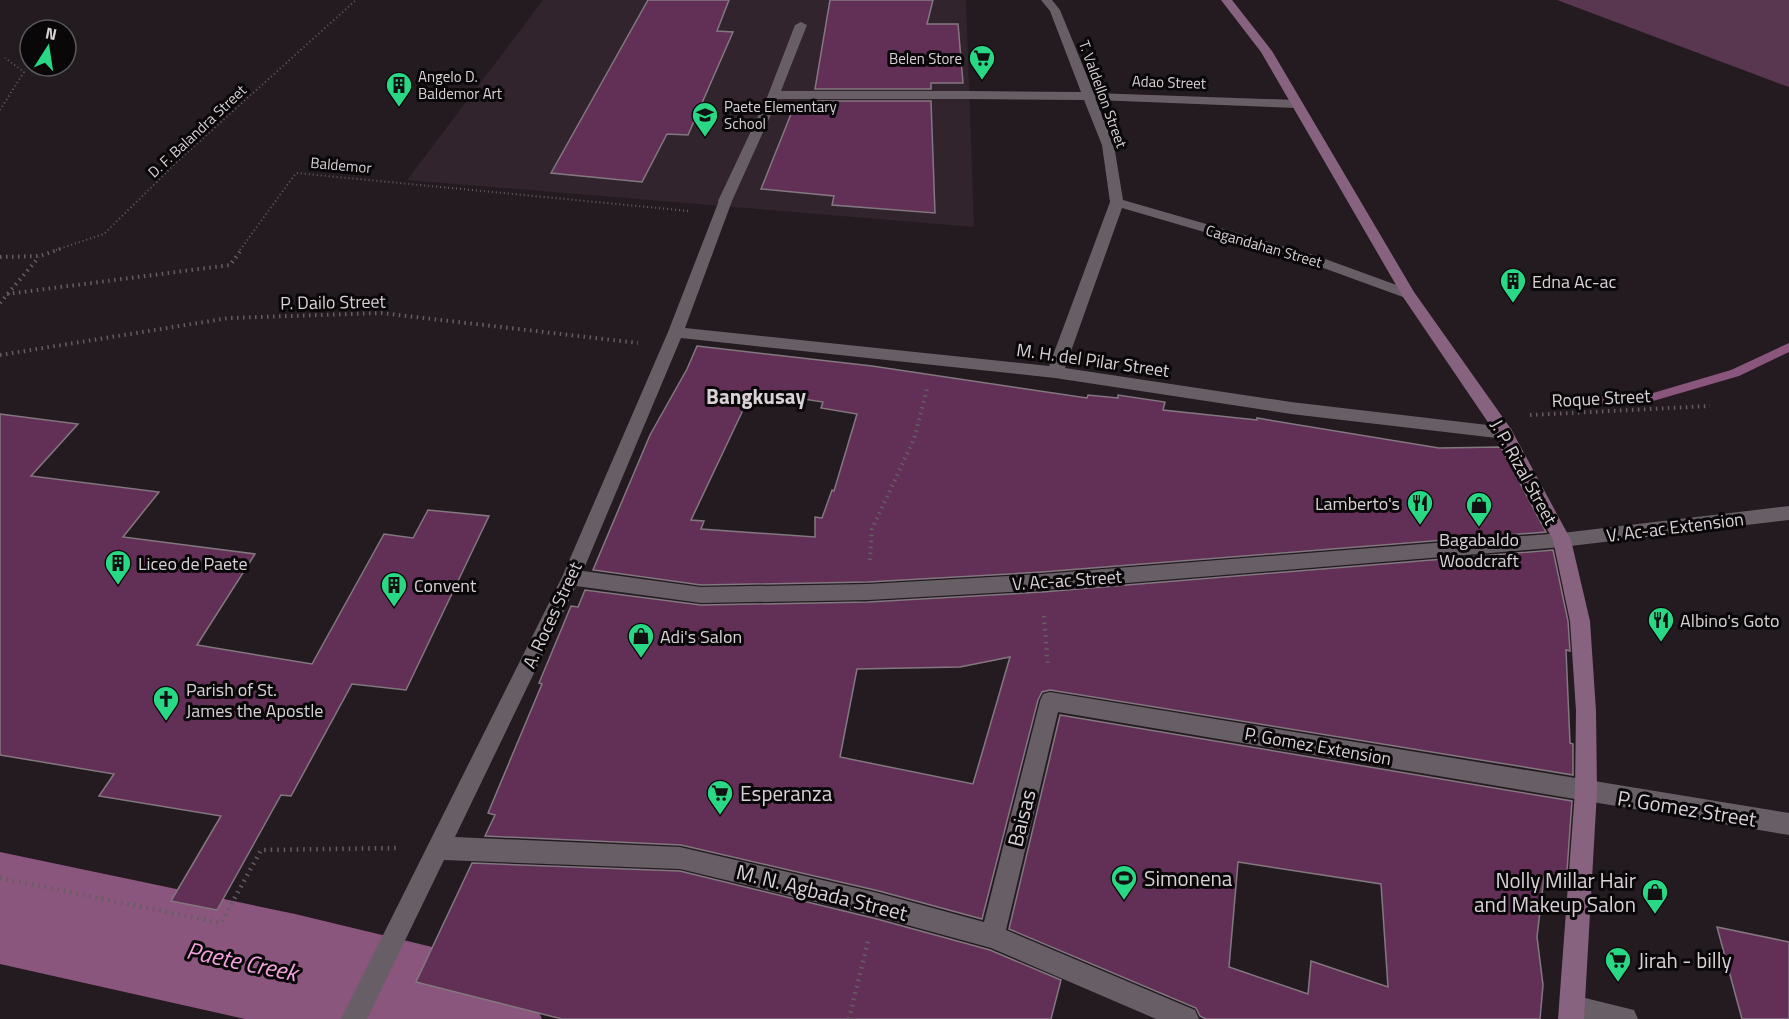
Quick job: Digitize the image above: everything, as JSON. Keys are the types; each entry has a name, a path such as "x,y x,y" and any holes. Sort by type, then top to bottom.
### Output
{"main road":[{"name":"J. P. Rizal Street","path":"1226,0 1266,51 1408,294 1505,433 1562,540 1580,621 1586,711 1586,791 1572,1013"}],"street":[{"name":"T. Valdellon Street","path":"1046,0 1055,10 1107,146 1117,202"},
{"name":"A. Roces Street","path":"354,1019 440,848 571,577 672,339 723,208 774,95 801,25"},
{"name":"Adao Street","path":"774,95 1086,96 1296,104"},
{"name":"Cagandahan Street","path":"1117,202 1312,259 1408,294"},
{"path":"1055,372 1117,202"},
{"name":"M. H. del Pilar Street","path":"672,339 1055,372 1291,408 1505,433"},
{"name":"V. Ac-ac Extension","path":"1562,540 1789,513"},
{"name":"V. Ac-ac Street","path":"571,577 701,594 868,592 1042,582 1562,540"},
{"name":"P. Gomez Extension","path":"1050,700 1586,791"},
{"name":"Baisas","path":"992,936 1050,700"},
{"name":"P. Gomez Street","path":"1586,791 1789,824"},
{"name":"M. N. Agbada Street","path":"440,848 680,858 878,905 992,936 1186,1019"},
{"path":"1572,1013 1625,1019"}],"path":[{"name":"D. F. Balandra Street","path":"40,256 104,234 179,160 356,0"},
{"path":"0,111 24,72 5,58"},
{"name":"Baldemor","path":"8,294 230,265 296,173 723,208"},
{"path":"0,257 40,256"},
{"path":"0,303 40,256"},
{"name":"P. Dailo Street","path":"0,355 229,318 381,313 672,339"},
{"path":"868,592 872,529 914,439 935,360"},
{"name":"Roque Street","path":"1494,416 1710,406"},
{"path":"1042,582 1050,700"},
{"path":"0,878 221,923 261,850 440,848"},
{"path":"849,1019 878,905"}],"shaded area":[{"name":"Paete Elementary School","path":"543,0 966,0 974,227 407,180"},
{"path":"1557,0 1789,0 1789,87"}],"building":[{"path":"648,0 729,0 717,31 733,32 688,135 667,134 642,182 551,173"},
{"path":"830,0 933,0 927,24 958,24 963,83 931,83 931,89 815,89"},
{"path":"813,101 931,101 935,213 832,205 834,196 761,189 795,104 812,106"},
{"path":"697,346 872,366 1087,398 1088,395 1118,398 1118,395 1165,402 1163,410 1257,420 1257,418 1439,448 1501,447 1546,532 1042,572 868,582 701,585 593,570 650,435 687,369","holes":["752,391 823,402 821,408 857,414 834,491 832,490 822,518 815,517 815,537 701,529 704,521 691,520"]},
{"path":"0,414 78,424 31,476 159,492 123,537 255,554 197,645 312,664 384,534 413,538 428,510 489,516 406,690 352,684 291,796 281,795 217,910 171,901 221,816 99,796 114,774 0,755"},
{"path":"1553,550 1568,621 1570,651 1566,650 1573,775 1050,690 1042,692 1038,700 982,919 879,891 681,845 485,836 495,815 488,813 542,684 539,683 571,606 578,607 585,590 701,605 868,602 1042,592","holes":["1010,657 973,784 840,757 857,669 960,667"]},
{"path":"1060,715 1572,801 1566,885 1544,877 1537,937 1543,985 1540,1019 1206,1019 1200,1016 1196,1008 1009,929","holes":["1238,862 1381,884 1388,987 1311,961 1308,994 1229,967"]},
{"path":"472,863 680,871 877,919 990,950 1061,980 1051,1019 562,1019 416,982"},
{"path":"1717,927 1789,942 1789,1019 1742,1019"}],"waterway":[{"path":"1571,402 1653,397 1735,373 1789,347"},
{"name":"Paete Creek","path":"0,908 295,972 482,1019"}],"place":[{"name":"Belen Store","path":"982,81"},
{"name":"Angelo D. Baldemor Art","path":"399,108"},
{"name":"Paete Elementary School","path":"705,138"},
{"name":"Edna Ac-ac","path":"1513,304"},
{"name":"Lamberto's","path":"1420,526"},
{"name":"Bagabaldo Woodcraft","path":"1479,528"},
{"name":"Liceo de Paete","path":"118,586"},
{"name":"Convent","path":"394,608"},
{"name":"Albino's Goto","path":"1661,643"},
{"name":"Adi's Salon","path":"641,659"},
{"name":"Parish of St. James the Apostle","path":"166,722"},
{"name":"Esperanza","path":"720,816"},
{"name":"Simonena","path":"1124,901"},
{"name":"Nolly Millar Hair and Makeup Salon","path":"1655,915"},
{"name":"Jirah - billy","path":"1618,983"}],"district":[{"name":"Bangkusay","path":"756,396"}]}
